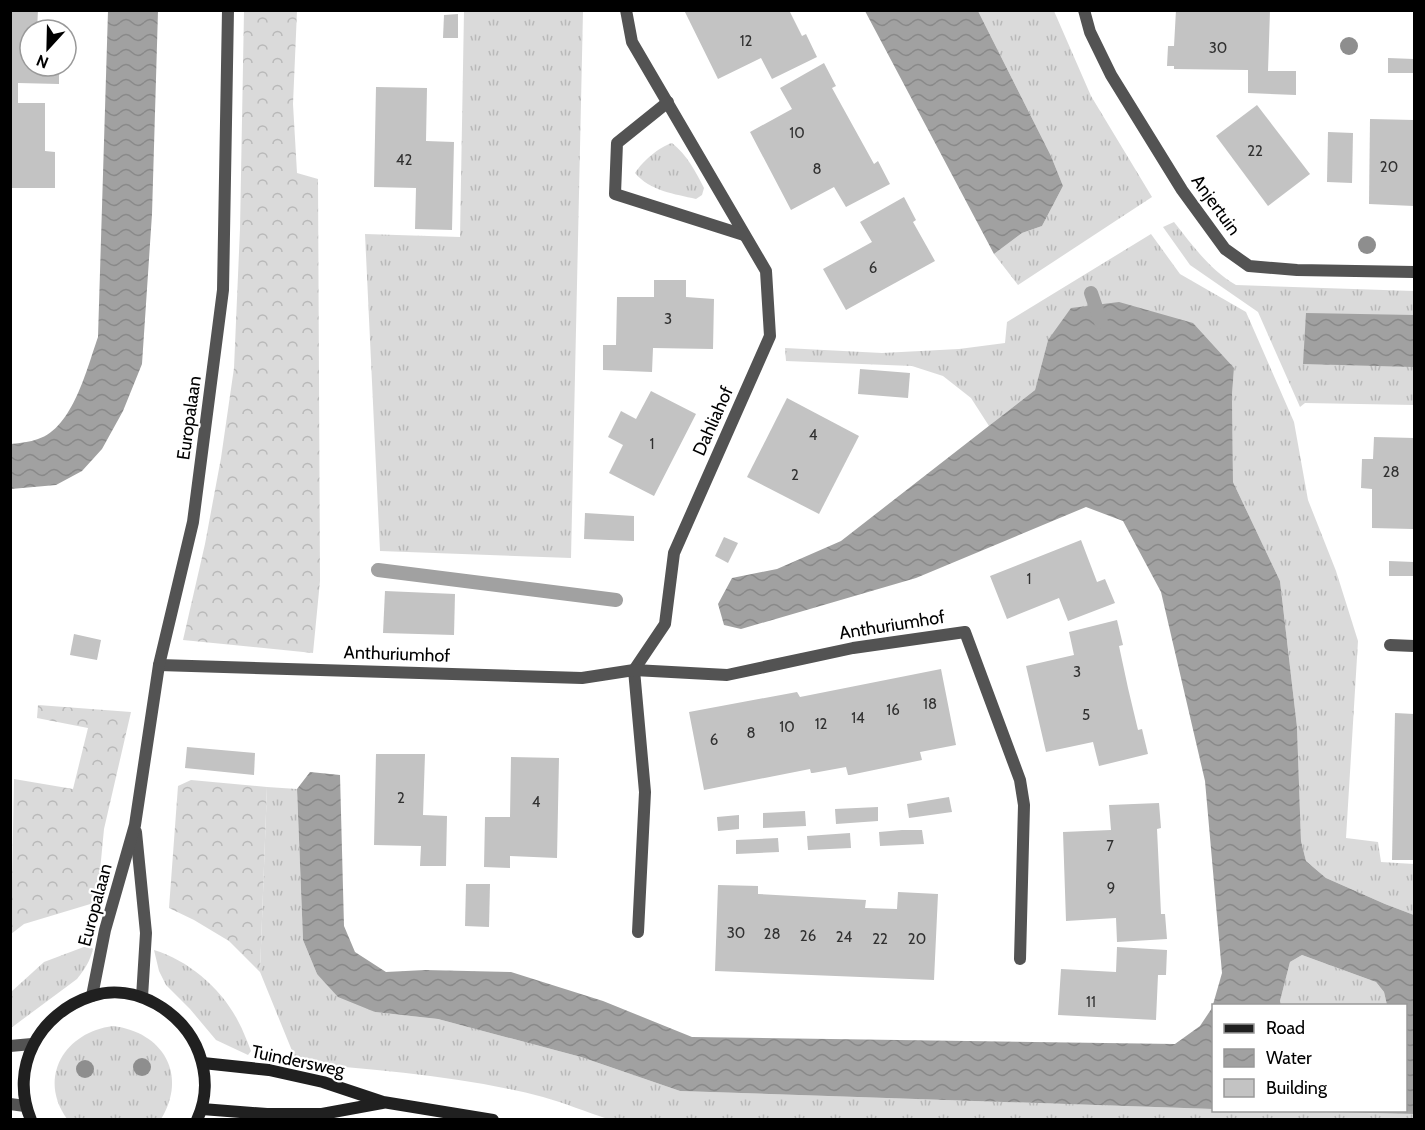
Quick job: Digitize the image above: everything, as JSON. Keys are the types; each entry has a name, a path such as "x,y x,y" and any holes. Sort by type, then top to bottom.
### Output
{"main road":[{"path":"31,1119 26,1106 23,1074 32,1044 56,1014 92,996 117,993 142,998 163,1008 181,1022 195,1041 203,1064 205,1086 199,1114"},
{"name":"Tuindersweg","path":"203,1064 269,1070 323,1082 383,1102 493,1119"},
{"name":"Tuindersweg","path":"199,1114 322,1114 383,1102"}],"street":[{"name":"Europalaan","path":"92,996 105,930 135,825 159,665 193,522 223,290 228,10"},
{"name":"Dahliahof","path":"626,10 632,42 766,271 770,336 674,553 666,624 634,670"},
{"name":"Anjertuin","path":"1084,10 1090,32 1111,75 1182,190 1225,249 1249,266 1297,270 1414,272"},
{"path":"668,102 617,143 615,194 744,235"},
{"name":"Anthuriumhof","path":"159,665 582,678 634,670 727,675 854,648 965,632 1020,780 1024,805 1020,959"},
{"path":"1390,645 1414,646"},
{"path":"634,670 645,792 638,932"},
{"name":"Europalaan","path":"135,825 146,933 142,998"},
{"path":"10,1046 32,1044"},
{"path":"10,1104 26,1106"}],"green space":[{"path":"244,11 297,11 293,104 297,173 318,179 320,581 313,653 183,640 205,544 221,458 234,368 240,229"},
{"path":"464,11 583,11 571,558 380,551 365,234 460,237"},
{"path":"978,11 1054,11 1091,96 1152,197 1018,285 994,254 1022,233 1042,226 1063,186 1051,156"},
{"path":"672,143 687,158 704,188 702,195 696,199 655,188 635,173 652,155"},
{"path":"1174,222 1210,264 1236,285 1414,291 1414,405 1305,403 1300,407 1258,312 1190,265 1163,227"},
{"path":"1151,234 1180,274 1246,312 1294,422 1308,500 1336,571 1358,641 1346,838 1378,842 1381,862 1414,864 1414,915 1326,878 1306,861 1301,841 1297,727 1280,581 1233,482 1234,368 1048,340 1035,390 989,426 971,398 943,376 912,366 786,361 785,348 882,353 959,349 1005,343 1007,322"},
{"path":"38,705 131,712 104,829 97,902 24,924 11,934 14,779 73,789 88,728 37,718"},
{"path":"191,780 267,787 260,972 229,941 169,908 178,786"},
{"path":"267,787 297,789 303,940 317,974 375,1012 438,1019 581,1057 680,1091 1212,1109 1212,1112 1414,1114 1414,1119 608,1119 543,1097 482,1084 359,1068 297,1063 260,972"},
{"path":"89,945 93,949 92,953 77,979 11,1028 11,992 44,962"},
{"path":"154,950 191,968 223,998 240,1024 251,1051 248,1055 216,1040 166,985 159,971"},
{"path":"1302,955 1376,982 1384,992 1387,1004 1281,1004 1290,962"},
{"path":"113,1026 131,1030 145,1037 157,1046 166,1058 171,1072 172,1087 169,1103 161,1119 67,1119 58,1103 55,1088 56,1073 69,1047 81,1037"}],"water":[{"path":"108,11 158,11 152,214 142,364 123,411 102,449 82,471 56,485 11,489 11,444 38,439 50,433 61,423 77,396 98,337"},
{"path":"865,11 978,11 1051,156 1063,186 1042,226 1022,233 994,254"},
{"path":"1119,302 1193,323 1234,368 1233,482 1280,581 1297,727 1301,841 1306,861 1326,878 1414,915 1414,1114 1326,1112 1407,1112 1407,1004 1387,1004 1384,992 1376,982 1302,955 1290,962 1281,1004 1213,1004 1222,973 1205,781 1161,592 1123,521 1086,507 916,578 741,629 724,625 718,604 732,578 777,569 841,541 1035,390 1048,340 1071,308"},
{"path":"1306,313 1414,315 1414,367 1303,364"},
{"path":"310,772 340,775 344,926 355,952 386,972 425,970 511,972 603,1001 692,1037 1175,1044 1200,1026 1212,1008 1212,1109 680,1091 581,1057 438,1019 375,1012 338,997 317,974 303,940 297,789"}],"building":[{"path":"10,10 38,10 38,18 18,18 18,78 59,78 59,84 18,83 18,103 45,103 45,151 55,152 55,188 10,188"},
{"path":"684,10 789,10 802,36 806,34 817,57 772,79 761,58 718,79"},
{"path":"1176,10 1270,10 1268,71 1296,71 1296,95 1248,93 1248,70 1174,69 1174,66 1167,66 1168,46 1174,46"},
{"path":"458,14 458,38 443,38 444,15"},
{"path":"1388,58 1414,59 1414,73 1388,73"},
{"path":"824,63 836,86 832,88 874,164 878,161 890,184 846,207 834,187 791,210 750,132 792,109 780,88"},
{"path":"376,87 427,88 426,141 454,142 452,230 415,229 416,188 374,187"},
{"path":"1257,105 1310,174 1268,206 1216,136"},
{"path":"1370,119 1414,120 1414,206 1369,204"},
{"path":"1328,132 1353,133 1352,183 1327,182"},
{"path":"904,197 916,220 913,222 935,261 846,310 823,269 872,242 860,222"},
{"path":"654,280 686,280 686,297 714,299 713,349 653,348 652,372 603,370 603,345 616,345 617,297 654,297"},
{"path":"860,369 910,373 908,398 858,394"},
{"path":"651,391 696,414 654,496 609,473 623,445 608,437 621,411 636,419"},
{"path":"787,398 859,436 819,514 747,477"},
{"path":"1374,437 1414,438 1413,529 1372,528 1372,489 1361,488 1362,459 1373,459"},
{"path":"585,513 634,516 634,541 584,539"},
{"path":"724,537 738,543 728,563 715,556"},
{"path":"1081,540 1097,582 1105,579 1115,603 1068,621 1059,598 1007,619 990,576"},
{"path":"1389,561 1414,562 1414,576 1389,576"},
{"path":"385,591 455,594 454,635 383,633"},
{"path":"1117,620 1123,645 1119,646 1128,688 1138,730 1142,729 1148,754 1099,766 1093,742 1046,752 1026,666 1074,655 1069,632"},
{"path":"74,634 101,640 97,660 70,655"},
{"path":"941,669 956,745 920,752 922,760 850,775 846,767 813,773 810,769 704,790 689,712 797,692 800,697"},
{"path":"1395,713 1414,714 1414,860 1392,860"},
{"path":"187,747 255,753 254,775 185,768"},
{"path":"376,754 425,754 423,815 447,816 446,866 420,866 421,846 374,845"},
{"path":"511,757 559,758 557,858 510,856 510,868 484,867 485,817 510,817"},
{"path":"949,797 952,812 909,818 907,804"},
{"path":"1159,803 1161,828 1157,829 1161,914 1165,914 1167,939 1117,942 1116,918 1066,921 1063,832 1111,830 1109,805"},
{"path":"878,807 878,821 836,824 835,809"},
{"path":"805,811 806,826 763,828 763,813"},
{"path":"739,815 739,829 718,831 717,817"},
{"path":"922,830 924,844 880,846 879,832"},
{"path":"850,833 851,848 808,850 807,836"},
{"path":"778,838 779,852 736,854 736,840"},
{"path":"466,884 490,884 489,927 465,926"},
{"path":"718,885 758,886 758,894 866,900 865,908 897,909 898,892 938,894 934,980 715,971"},
{"path":"1117,947 1167,950 1166,975 1158,975 1156,1020 1058,1015 1061,969 1116,972"}],"waterway":[{"path":"1091,293 1101,322"},
{"path":"378,570 616,600"}]}
